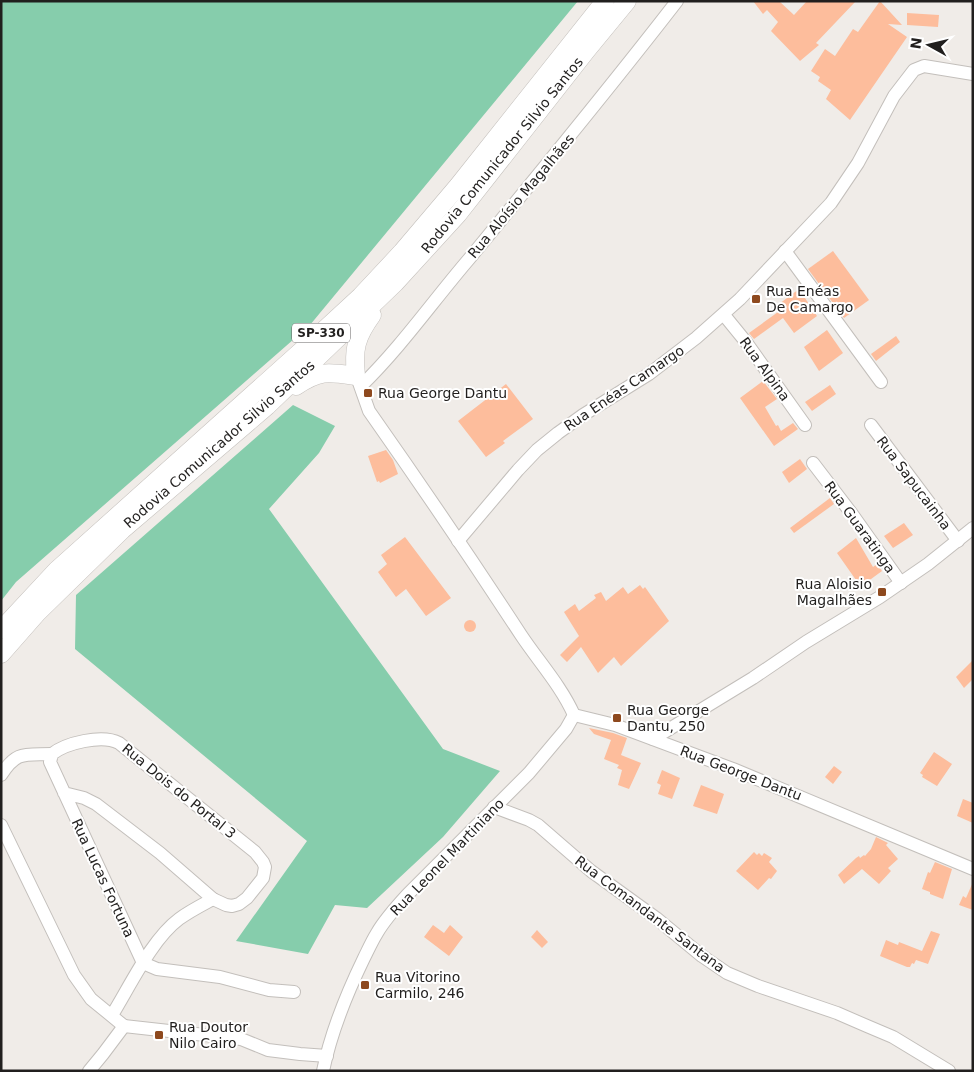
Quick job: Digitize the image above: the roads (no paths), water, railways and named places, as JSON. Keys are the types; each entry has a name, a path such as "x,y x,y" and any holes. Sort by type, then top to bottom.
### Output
{"highway":[{"name":"Rodovia Comunicador Silvio Santos","path":"1,630 57,570 360,296 402,252 451,193 605,1"},
{"name":"Rodovia Comunicador Silvio Santos","path":"1,654 37,613 122,530 267,406 395,283 458,214 627,1"},
{"path":"267,406 313,375 323,373 358,381 354,358 355,345 362,328 395,283"}],"street":[{"name":"Rua Aloísio Magalhães","path":"358,381 381,366 398,346 613,84 676,1"},
{"name":"Rua Enéas Camargo","path":"458,541 537,450 583,415 649,374 724,314 785,252 831,203 858,162 894,96 914,70 924,66 973,74"},
{"path":"785,252 882,382"},
{"name":"Rua Alpina","path":"724,314 805,425"},
{"path":"358,381 369,411 522,637 565,696 574,715"},
{"name":"Rua Sapucainha","path":"871,425 958,541"},
{"name":"Rua Guaratinga","path":"816,468 852,514 901,583"},
{"path":"653,739 753,678 806,642 901,583 973,528"},
{"name":"Rua George Dantu","path":"574,715 615,725 733,769 973,869"},
{"name":"Rua Leonel Martiniano","path":"323,1071 326,1056 358,972 376,934 408,894 539,762 566,729 574,715"},
{"name":"Rua Dois do Portal 3","path":"52,754 62,748 80,742 101,739 119,742 255,852 264,862 265,867 263,878 247,898 239,904 232,906 213,899"},
{"path":"1,775 16,756 52,754 50,762 64,793 84,798 96,804 160,853 213,899 190,912 171,926 143,963 112,1015"},
{"name":"Rua Lucas Fortuna","path":"64,793 143,963"},
{"name":"Rua Comandante Santana","path":"494,807 538,825 591,871 727,973 758,986 837,1013 867,1026 901,1042 949,1071"},
{"path":"1,825 74,975 92,999 124,1026 241,1039 268,1050 326,1056"},
{"path":"143,963 157,969 220,977 269,990 294,992"},
{"path":"89,1071 124,1026"}],"place":[{"name":"Rua Enéas De Camargo","path":"756,299"},
{"name":"Rua George Dantu","path":"368,393"},
{"name":"Rua Aloisio Magalhães","path":"882,592"},
{"name":"Rua George Dantu, 250","path":"617,718"},
{"name":"Rua Vitorino Carmilo, 246","path":"365,985"},
{"name":"Rua Doutor Nilo Cairo","path":"159,1035"}]}
